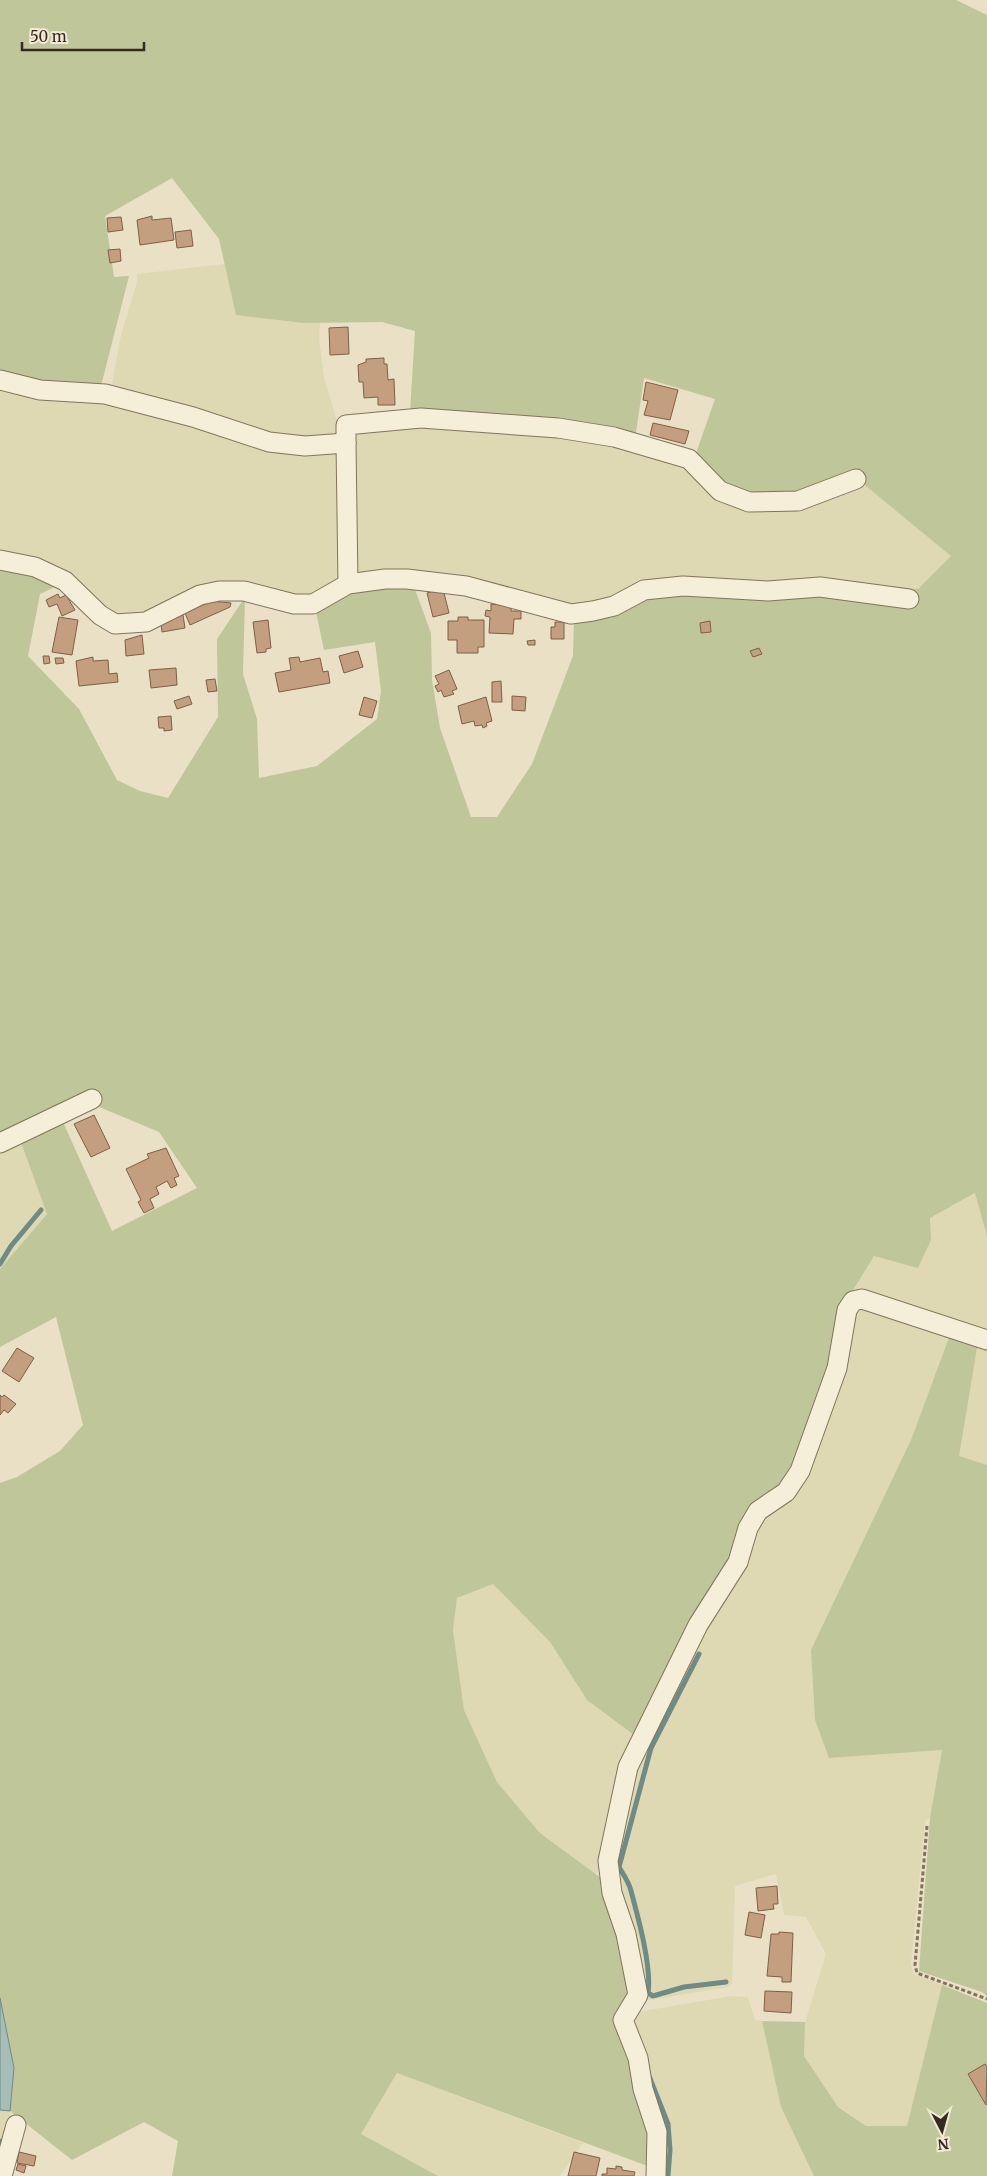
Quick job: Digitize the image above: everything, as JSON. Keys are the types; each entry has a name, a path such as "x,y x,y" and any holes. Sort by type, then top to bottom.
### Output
{"street":[{"path":"0,380 40,390 105,394 193,417 269,442 304,446 346,443"},
{"path":"348,584 346,425 421,418 558,428 614,437 690,459 720,491 749,502 798,501 856,479"},
{"path":"0,560 35,567 65,581 100,615 115,624 146,622 200,595 219,591 244,591 294,604 313,604 348,584 385,579 407,579 466,586 571,614 614,606 644,590 683,586 768,591 820,587 910,598"},
{"path":"0,1143 92,1099"},
{"path":"656,2176 658,2132 643,2089 638,2058 623,2020 638,1995 626,1934 612,1893 608,1861 628,1767 698,1626 738,1562 751,1522 758,1511 786,1492 800,1471 837,1368 848,1310 853,1301 862,1299 987,1340"},
{"path":"2,2176 16,2125"}],"path":[{"path":"927,1826 915,1965 917,1973 987,1999"}],"shaded area":[{"path":"225,264 236,315 303,323 320,322 319,339 324,377 341,435 270,439 111,389 121,335 137,282 137,274"},
{"path":"0,383 98,397 189,420 341,447 339,581 313,599 251,589 146,617 121,620 69,581 0,557"},
{"path":"436,424 519,430 861,482 952,556 918,589 605,603 577,607 357,575 353,432"},
{"path":"20,1140 47,1214 0,1269 0,1150"},
{"path":"976,1193 987,1236 987,1332 852,1292 874,1256 931,1240 930,1218"},
{"path":"863,1304 951,1332 911,1440 829,1758 942,1750 930,1817 925,1822 911,1964 914,1974 942,1985 907,2126 866,2126 838,2107 804,2056 805,2022 826,1954 806,1917 784,1915 776,1874 735,1886 732,1983 728,1987 650,2000 642,1998 610,1861 631,1772 855,1308"},
{"path":"978,1342 987,1348 987,1465 958,1456"},
{"path":"493,1583 550,1642 587,1700 638,1738 602,1866 596,1874 540,1833 497,1782 464,1710 453,1630 457,1598"},
{"path":"732,1996 748,1997 755,2020 762,2021 781,2107 814,2176 661,2176 628,2021 637,2012"},
{"path":"397,2073 583,2143 560,2176 438,2176 361,2134"},
{"path":"0,2110 10,2111 10,2129 0,2167"}],"green space":[{"path":"0,0 956,0 987,15 987,1236 975,1193 930,1218 931,1240 918,1268 874,1256 852,1292 833,1373 796,1469 736,1555 638,1738 587,1700 550,1642 493,1584 457,1598 453,1630 464,1710 497,1782 540,1833 608,1883 633,1990 617,2019 650,2132 653,2168 397,2073 361,2134 438,2176 172,2176 178,2141 144,2122 72,2160 10,2111 14,2068 0,1998 0,1483 17,1477 60,1451 83,1425 56,1317 0,1347 0,1269 47,1214 20,1140 63,1122 112,1231 197,1188 159,1132 97,1106 0,1138 0,564 61,584 40,594 28,656 79,709 117,780 140,791 168,798 218,717 217,639 245,597 243,674 257,719 259,778 317,766 377,719 381,691 375,642 324,650 315,607 345,590 413,584 431,633 432,680 440,728 471,817 497,817 532,764 573,656 574,618 633,601 693,592 823,596 918,589 951,556 861,482 809,493 770,497 735,493 721,486 694,459 715,399 644,378 635,439 410,412 415,331 382,322 303,323 236,315 219,239 172,178 105,216 114,277 129,276 101,386 97,389 0,375"},
{"path":"951,1332 978,1342 959,1456 987,1465 987,1996 982,1992 919,1971 930,1817 942,1750 829,1758 815,1720 811,1650 911,1440"},
{"path":"942,1985 987,2003 987,2176 814,2176 781,2107 762,2021 805,2022 804,2056 838,2107 866,2126 907,2126"}],"water":[{"path":"0,1998 14,2068 10,2111 0,2110"}],"building":[{"path":"152,216 152,220 171,218 174,240 140,245 137,220"},
{"path":"121,217 123,230 108,232 107,218"},
{"path":"191,230 193,246 177,248 175,232"},
{"path":"120,249 121,261 110,263 108,250"},
{"path":"348,327 349,354 330,355 329,328"},
{"path":"384,358 384,364 387,364 388,380 394,379 395,405 378,405 378,397 364,398 363,382 359,382 358,365 366,362 366,359"},
{"path":"646,382 678,390 670,420 644,415 648,401 643,400"},
{"path":"653,423 689,431 685,444 650,435"},
{"path":"443,589 449,613 433,617 427,593"},
{"path":"58,594 60,598 66,595 75,610 62,616 57,604 49,607 46,600"},
{"path":"212,601 231,603 230,607 190,625 185,613"},
{"path":"491,604 511,606 511,611 521,611 521,619 514,619 513,634 489,633 490,617 485,616 486,610 491,611"},
{"path":"183,615 185,628 162,632 161,624"},
{"path":"59,617 78,620 72,655 52,652"},
{"path":"458,617 468,617 468,620 484,620 484,647 478,647 478,653 457,653 457,640 448,640 448,621 458,621"},
{"path":"268,620 271,648 266,649 266,652 257,653 253,622"},
{"path":"710,621 711,632 701,633 700,623"},
{"path":"555,622 564,622 564,639 551,639 551,627 555,627"},
{"path":"142,635 144,654 126,656 125,640"},
{"path":"535,640 535,645 528,645 527,641"},
{"path":"759,648 762,654 753,657 750,651"},
{"path":"358,651 363,667 344,673 339,656"},
{"path":"43,656 49,656 50,663 44,664"},
{"path":"93,657 93,661 108,660 109,674 117,673 118,682 79,686 76,661"},
{"path":"299,657 300,662 320,658 323,672 328,671 330,683 279,692 275,673 291,670 289,658"},
{"path":"55,658 63,658 64,663 56,664"},
{"path":"176,668 177,685 151,688 149,670"},
{"path":"449,670 457,689 452,691 454,694 444,697 441,690 438,692 435,686 439,684 435,676"},
{"path":"215,679 217,691 208,692 206,680"},
{"path":"501,681 502,702 492,702 492,682"},
{"path":"189,696 192,704 177,709 174,701"},
{"path":"512,696 526,697 525,711 512,710"},
{"path":"364,697 377,701 372,718 359,715"},
{"path":"486,697 492,721 486,723 487,726 483,728 482,725 475,726 474,721 462,724 458,706"},
{"path":"171,716 172,730 164,731 164,728 159,728 158,717"},
{"path":"94,1115 110,1148 91,1157 74,1124"},
{"path":"166,1148 179,1176 174,1178 177,1185 171,1188 167,1181 156,1187 159,1194 150,1199 154,1208 144,1213 138,1202 141,1200 126,1169 149,1158 147,1154"},
{"path":"17,1348 34,1358 19,1382 2,1371"},
{"path":"0,1395 2,1397 4,1395 16,1404 8,1413 4,1410 0,1415"},
{"path":"777,1886 778,1904 773,1904 774,1909 758,1911 756,1888"},
{"path":"749,1912 765,1915 761,1938 745,1935"},
{"path":"779,1932 793,1933 791,1982 782,1982 782,1977 767,1976 771,1934 779,1934"},
{"path":"765,1991 792,1992 791,2013 764,2011"},
{"path":"985,2064 987,2067 986,2105 968,2074"},
{"path":"19,2152 36,2156 34,2166 17,2163"},
{"path":"574,2152 600,2158 596,2176 568,2176"},
{"path":"18,2164 26,2166 24,2173 16,2170"},
{"path":"616,2166 622,2167 622,2170 635,2172 634,2176 602,2176 602,2174 607,2174 607,2168 616,2169"}],"waterway":[{"path":"0,1264 11,1246 41,1210"},
{"path":"699,1654 651,1748 619,1867 630,1888 641,1928 648,1970 648,1993 653,1996 684,1987 726,1982"},
{"path":"649,2076 668,2124 670,2150 668,2176"},
{"path":"0,2146 2,2141"}]}
